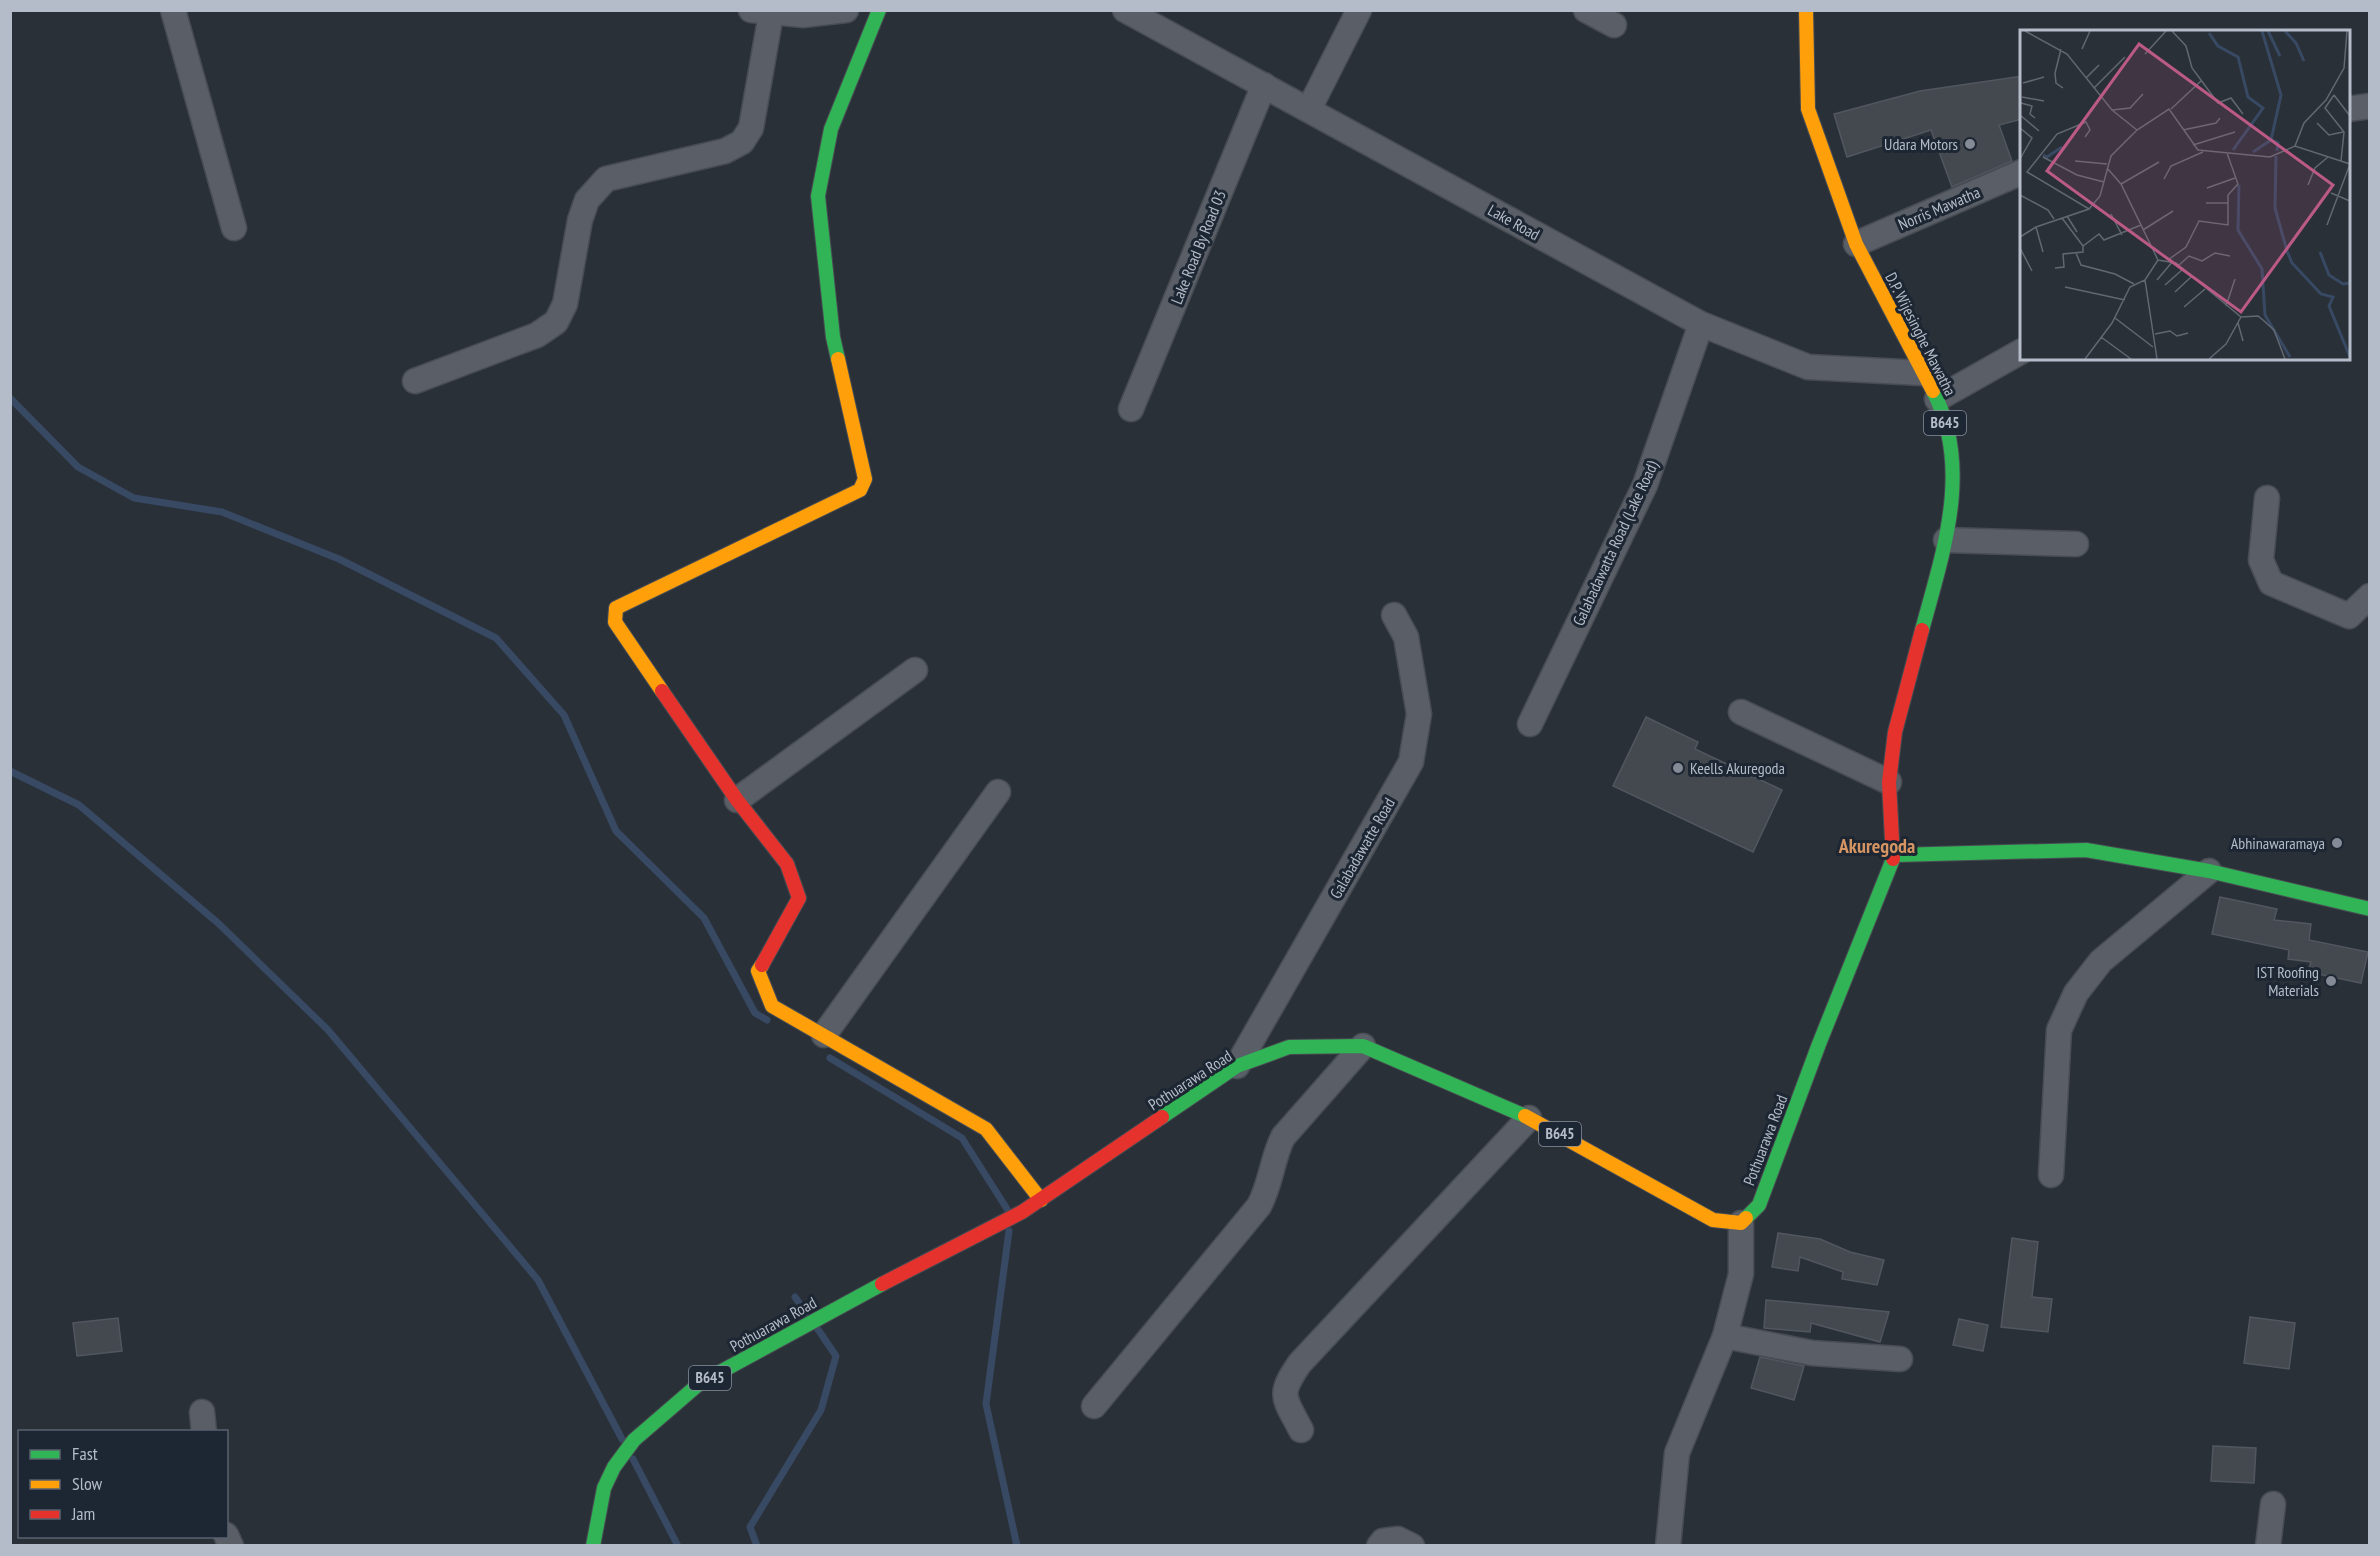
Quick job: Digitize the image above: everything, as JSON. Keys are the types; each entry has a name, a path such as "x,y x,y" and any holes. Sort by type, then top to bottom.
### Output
{"main road":[{"path":"879,10 831,129 818,196 833,337 866,478 860,490 616,608 615,622 737,800 787,864 799,898 758,971 772,1006 986,1129 1041,1200"},
{"name":"D.P. Wijesinghe Mawatha","path":"1806,10 1808,109 1856,244 1937,399 1951,440 1954,491 1946,540 1894,732 1889,782 1895,855"},
{"path":"1895,855 2086,850 2209,871 2370,909"},
{"name":"Pothuarawa Road","path":"592,1545 604,1488 614,1467 634,1440 700,1383 796,1329 1022,1212 1237,1066 1289,1047 1363,1046 1529,1118 1713,1220 1742,1223 1758,1205 1819,1044 1895,855"}],"street":[{"path":"173,10 234,228"},
{"name":"Lake Road","path":"1125,10 1162,19 1264,85 1701,324 1808,367 1922,373"},
{"path":"1309,110 1359,10"},
{"path":"1586,10 1614,25"},
{"path":"415,381 537,335 556,322 565,304 580,220 587,200 606,179 725,151 742,142 751,128 761,12 844,11"},
{"name":"Lake Road By Road 03","path":"1131,409 1264,85"},
{"path":"2350,109 2370,106"},
{"name":"Norris Mawatha","path":"1856,244 2020,173"},
{"name":"Galabadawatta Road (Lake Road)","path":"1530,724 1645,485 1701,324"},
{"path":"1937,399 2020,352"},
{"path":"2266,498 2261,560 2271,583 2359,619 2370,596"},
{"path":"1946,540 2076,544"},
{"name":"Galabadawatte Road","path":"1237,1066 1411,762 1419,714 1406,637 1394,615"},
{"path":"737,800 915,670"},
{"path":"1741,712 1889,782"},
{"path":"824,1035 998,792"},
{"path":"2051,1175 2059,1030 2076,993 2101,961 2209,871"},
{"path":"1094,1406 1259,1206 1267,1190 1276,1150 1283,1137 1363,1046"},
{"path":"1301,1430 1285,1399 1285,1384 1300,1363 1529,1118"},
{"path":"1668,1545 1677,1453 1725,1336 1741,1274 1742,1223"},
{"path":"1725,1336 1812,1353 1900,1359"},
{"path":"2268,1545 2273,1504"},
{"path":"1379,1545 1383,1541 1398,1539 1412,1545"}],"building":[{"name":"Udara Motors","path":"2020,76 2020,120 1999,125 2012,161 1952,187 1931,130 1847,157 1834,114 1920,91"},
{"name":"Keells Akuregoda","path":"1646,717 1698,742 1695,749 1782,790 1753,852 1613,786"},
{"path":"2220,897 2277,909 2274,920 2311,924 2309,940 2368,952 2361,983 2308,972 2311,962 2288,959 2289,950 2212,934"},
{"path":"1778,1233 1820,1239 1850,1252 1884,1260 1877,1285 1842,1279 1843,1272 1800,1257 1798,1271 1772,1267"},
{"path":"2012,1238 2038,1242 2032,1297 2052,1299 2048,1332 2001,1327"},
{"path":"1766,1300 1889,1312 1880,1342 1811,1323 1810,1332 1764,1328"},
{"path":"2250,1317 2295,1323 2289,1369 2244,1363"},
{"path":"118,1318 122,1351 77,1356 73,1323"},
{"path":"1959,1319 1988,1325 1983,1351 1953,1345"},
{"path":"1760,1357 1804,1366 1794,1400 1751,1388"},
{"path":"2213,1446 2256,1448 2254,1483 2211,1481"}],"waterway":[{"path":"10,398 78,467 134,498 222,512 339,559 496,638 564,715 616,831 704,918 755,1013 767,1020"},
{"path":"10,771 79,805 218,923 328,1030 538,1280 622,1439"},
{"path":"830,1058 962,1138 1007,1209"},
{"path":"1009,1231 986,1404 1017,1546"},
{"path":"795,1297 807,1314"},
{"path":"757,1546 750,1527 821,1410 836,1356 817,1328"},
{"path":"633,1459 678,1546"}],"traffic: fast":[{"path":"838,359 833,337 818,196 831,129 879,10"},
{"path":"1922,630 1945,540 1953,480 1951,450 1945,420 1933,391"},
{"path":"1895,855 2086,850 2209,871 2370,909"},
{"path":"1746,1218 1759,1205 1819,1044 1893,859"},
{"path":"1162,1117 1237,1066 1289,1047 1363,1046 1525,1116"},
{"path":"593,1546 604,1488 614,1467 634,1440 700,1383 882,1284"}],"traffic: slow":[{"path":"1806,10 1808,109 1856,244 1933,391"},
{"path":"662,691 615,622 616,608 860,490 865,479 838,359"},
{"path":"762,965 758,971 772,1006 986,1129 1041,1200"},
{"path":"1525,1116 1713,1220 1741,1223 1746,1218"}],"traffic: jam":[{"path":"1893,859 1889,782 1895,732 1922,630"},
{"path":"662,691 737,800 787,864 799,898 762,965"},
{"path":"882,1284 1022,1212 1162,1117"}],"place":[{"name":"Udara Motors","path":"1970,144"},
{"name":"Keells Akuregoda","path":"1678,768"},
{"name":"Abhinawaramaya","path":"2337,843"},
{"name":"IST Roofing Materials","path":"2331,981"}],"district":[{"name":"Akuregoda","path":"1877,846"}]}
